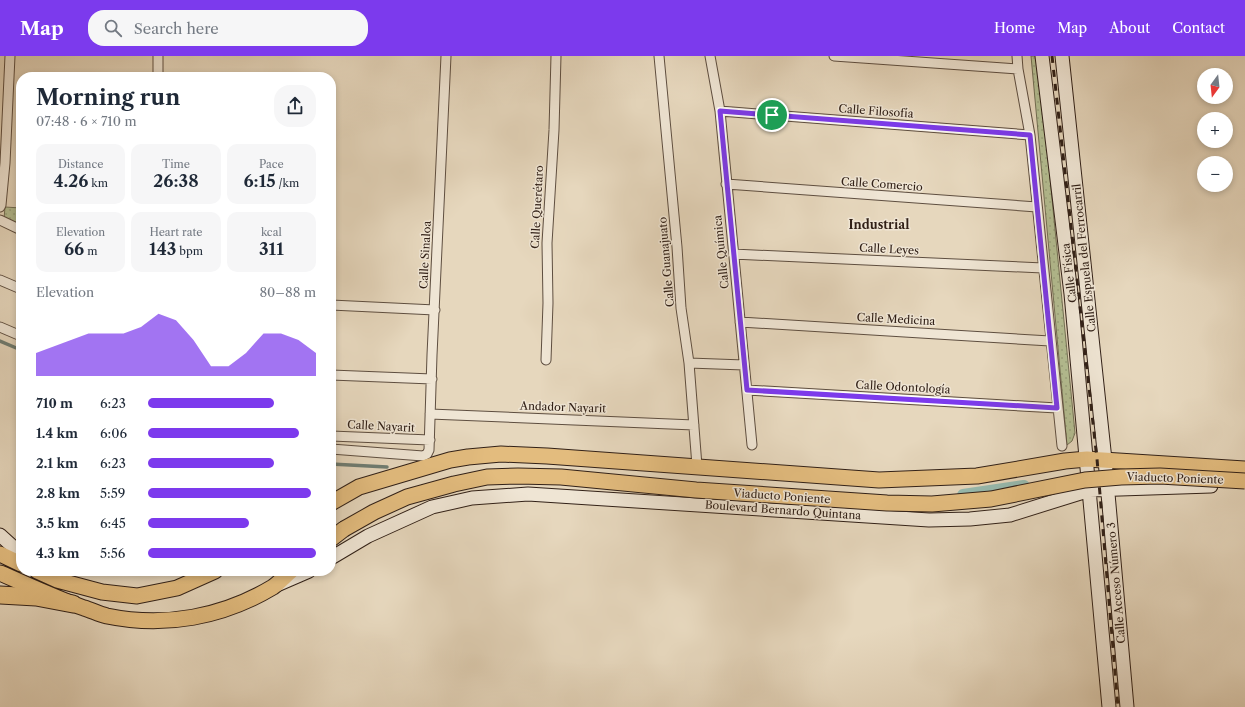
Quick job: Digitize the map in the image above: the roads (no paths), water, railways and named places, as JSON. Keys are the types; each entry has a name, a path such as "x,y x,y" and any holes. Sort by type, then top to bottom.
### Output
{"highway":[{"path":"0,594 36,597 73,604"}],"main road":[{"path":"336,500 359,487 450,460 501,454 697,466 879,480 977,476 1065,461 1087,459 1245,469"},
{"name":"Viaducto Poniente","path":"336,535 374,512 407,498 487,476 561,477 712,491 887,503 932,504 992,500 1085,480 1121,477 1160,476 1245,481"},
{"path":"0,554 16,562"},
{"path":"0,573 73,604 106,615 139,620 173,621 228,609 274,586 285,576"},
{"path":"48,576 57,580 102,592 137,596 177,588 204,576"}],"street":[{"path":"0,207 3,163 4,104 10,56"},
{"path":"158,56 158,72"},
{"name":"Calle Sinaloa","path":"336,449 423,456 427,454 429,450 446,56"},
{"name":"Calle Querétaro","path":"546,360 548,303 547,243 554,130 556,56"},
{"name":"Calle Guanajuato","path":"659,56 677,247 681,308 689,363 697,466"},
{"name":"Calle Química","path":"710,56 720,111 752,445"},
{"path":"834,56 1018,69"},
{"path":"1017,56 1030,135 1062,446"},
{"name":"Calle Física","path":"1042,56 1072,294 1090,490"},
{"name":"Calle Espuela del Ferrocarril","path":"1062,56 1105,460"},
{"name":"Calle Filosofía","path":"720,111 1030,135"},
{"name":"Calle Comercio","path":"726,184 1037,207"},
{"path":"0,220 16,228"},
{"name":"Calle Leyes","path":"733,254 1043,268"},
{"path":"0,280 16,287"},
{"path":"336,305 435,310"},
{"name":"Calle Medicina","path":"740,322 1050,341"},
{"path":"0,327 16,334"},
{"path":"689,363 744,365"},
{"path":"336,375 432,379"},
{"name":"Calle Odontología","path":"747,390 1057,408"},
{"name":"Andador Nayarit","path":"430,414 694,425"},
{"name":"Calle Nayarit","path":"336,436 430,440"},
{"name":"Calle Acceso Número 3","path":"1105,460 1127,707"},
{"name":"Boulevard Bernardo Quintana","path":"336,555 368,536 432,507 472,498 528,494 929,520 970,519 1010,515 1090,490 1201,485 1245,488"},
{"name":"Calle Acceso Número 3","path":"1090,490 1109,707"},
{"path":"0,535 16,549"},
{"path":"52,576 57,580"},
{"path":"274,586 298,576"}],"waterway":[{"path":"0,341 16,348"},
{"path":"336,464 387,467"},
{"path":"963,495 1024,486"}],"railway":[{"path":"1052,56 1097,459 1118,707"}],"district":[{"name":"Industrial","path":"879,225"}]}
